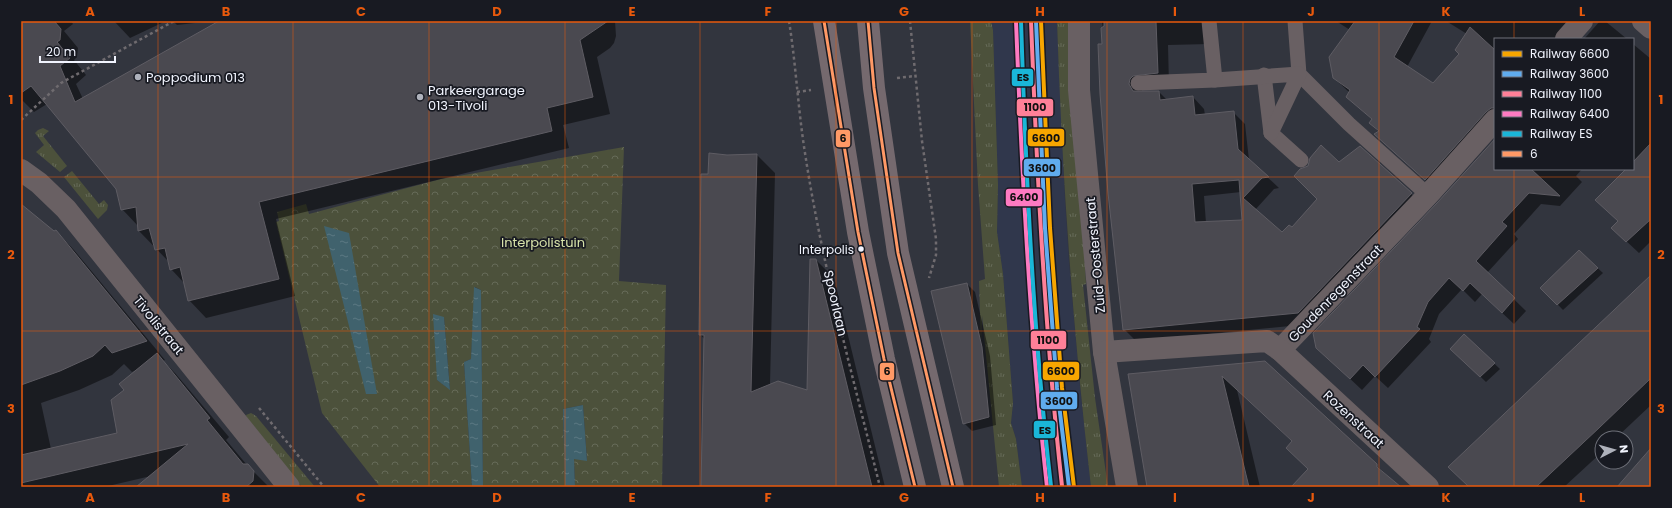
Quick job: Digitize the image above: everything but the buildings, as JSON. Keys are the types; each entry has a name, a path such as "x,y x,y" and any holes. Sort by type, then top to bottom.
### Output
{"street":[{"path":"824,21 858,232 884,359 915,487"},
{"path":"868,21 874,88 898,253 953,487"},
{"name":"Zuid-Oosterstraat","path":"1078,21 1079,90 1104,352 1127,487"},
{"path":"1567,38 1582,21"},
{"path":"1643,21 1651,28"},
{"name":"Goudenregenstraat","path":"1104,352 1267,341 1280,350 1428,195 1494,121"},
{"name":"Tivolistraat","path":"21,170 39,183 66,210 236,421 281,484"},
{"name":"Rozenstraat","path":"1280,350 1428,487"}],"lane":[{"path":"1210,21 1215,80"},
{"path":"1271,133 1299,74 1295,21"},
{"path":"1138,83 1215,80 1299,74 1348,124 1428,195"},
{"path":"1264,76 1271,133 1301,160"}],"path":[{"path":"21,120 61,83 174,21"},
{"name":"Spoorlaan","path":"789,21 805,153 817,216 837,311 880,487"},
{"path":"910,21 922,133 936,239 936,255 928,280"}],"shaded area":[{"path":"991,21 1057,21 1069,262 1091,487 1022,487 1016,439 1011,423 1013,403 1003,274 997,232 998,185 993,30"}],"green space":[{"path":"970,21 991,21 993,30 998,185 997,232 1003,274 1013,403 1011,423 1016,439 1022,487 999,487 982,315 981,343 979,281 985,279 978,185"},
{"path":"1057,21 1072,21 1086,284 1083,285 1095,398 1108,487 1091,487 1069,254"},
{"path":"43,128 49,131 43,136 67,166 60,172 36,152 44,145 35,133"},
{"name":"Interpolistuin","path":"624,147 619,281 666,285 662,487 575,487 574,458 587,460 583,405 563,409 565,487 483,487 481,290 475,287 471,359 464,362 472,487 380,487 322,413 276,222 279,221 277,212 306,204 309,214 441,179","holes":["444,317 450,389 437,380"]},
{"path":"72,171 99,204 104,200 108,205 107,210 98,219 64,177"},
{"path":"251,413 256,416 315,487 302,487 247,419 246,415"}],"water":[{"path":"324,226 349,233 377,394 366,394"},
{"path":"474,287 481,290 483,487 472,487 464,362 471,359"},
{"path":"433,314 444,317 450,390 437,380"},
{"path":"583,405 587,461 574,459 575,487 565,487 563,409"}],"rail line":[{"name":"6400","path":"1016,21 1027,254 1047,487"},
{"name":"ES","path":"1021,21 1031,254 1039,370 1051,486"},
{"name":"1100","path":"1031,21 1042,254 1062,486"},
{"name":"3600","path":"1036,21 1045,228 1057,388 1069,487"},
{"name":"6600","path":"1041,21 1050,228 1062,388 1074,487"}],"transit line":[{"name":"6","path":"824,21 858,232 884,359 915,487"},
{"name":"6","path":"868,21 874,88 898,253 953,487"}],"place":[{"name":"Poppodium 013","path":"138,77"},
{"name":"Parkeergarage 013-Tivoli","path":"420,97"},
{"name":"Interpolis","path":"861,249"}]}
